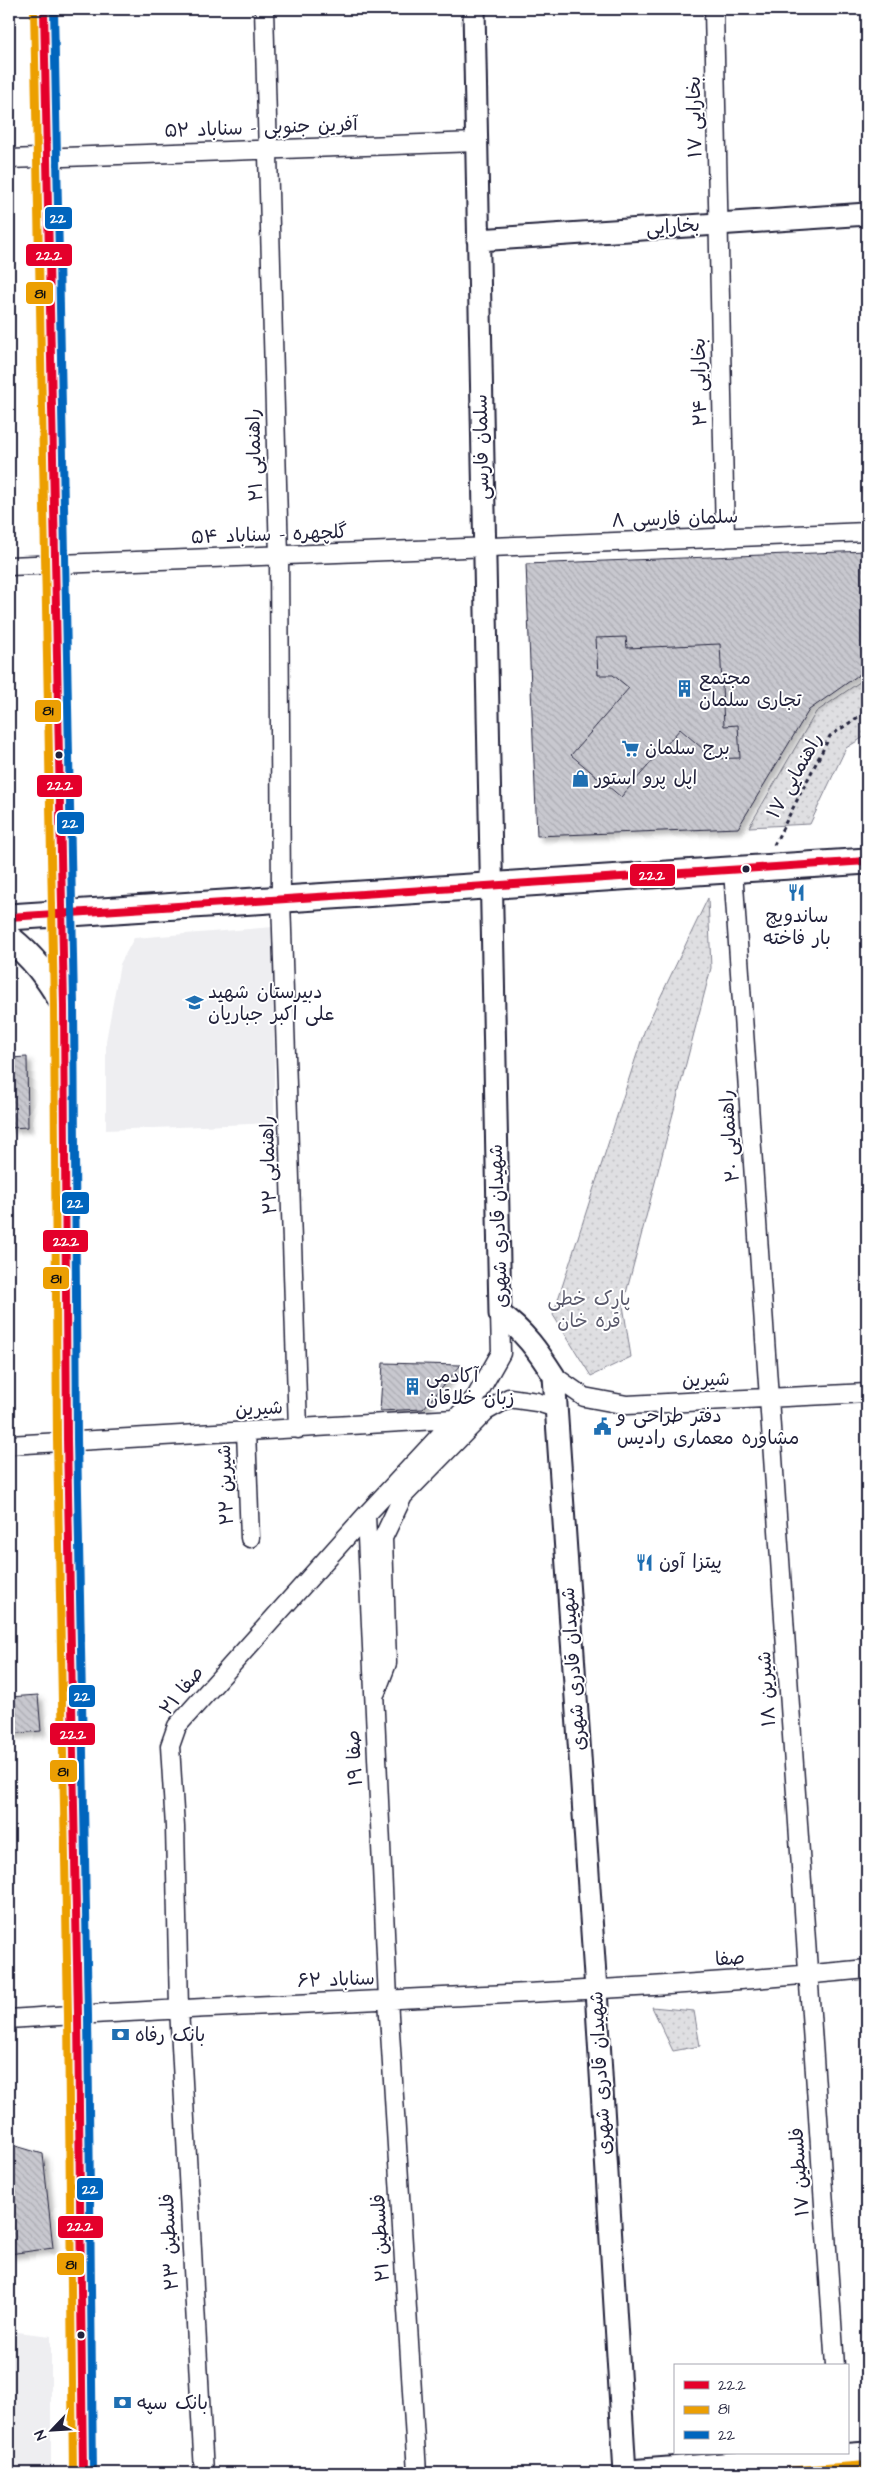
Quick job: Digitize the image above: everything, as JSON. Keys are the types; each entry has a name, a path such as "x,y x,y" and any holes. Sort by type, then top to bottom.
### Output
{"main road":[{"path":"44,9 64,1005 67,1440 78,2015 84,2473"},
{"path":"9,917 867,861"},
{"path":"9,938 28,953 49,978 64,1005"},
{"path":"642,2472 842,2455 867,2455"}],"street":[{"name":"راهنمایی ۲۱","path":"264,9 279,556 282,899"},
{"name":"سلمان فارسی","path":"474,9 491,886"},
{"name":"بخارایی ۱۷","path":"714,9 718,224"},
{"name":"آفرین جنوبی - سناباد ۵۲","path":"9,158 476,142"},
{"name":"بخارایی","path":"478,240 867,214"},
{"name":"بخارایی ۲۴","path":"718,224 725,538"},
{"name":"سلمان فارسی ۸","path":"484,547 867,532"},
{"name":"گلچهره - سناباد ۵۴","path":"9,566 484,547"},
{"name":"راهنمایی ۲۰","path":"733,870 770,1399"},
{"name":"شهیدان قادری شهری","path":"491,886 500,1314 518,1327 535,1346 554,1376 596,1990 625,2473"},
{"name":"راهنمایی ۲۲","path":"282,899 298,1429"},
{"name":"صفا ۲۱","path":"179,2008 175,1827 170,1746 177,1726 366,1515 476,1397 501,1352 500,1314"},
{"name":"شیرین","path":"554,1376 584,1397 627,1405 867,1393"},
{"path":"373,1699 387,1663 383,1538 403,1496 486,1411 509,1398 537,1402 556,1408"},
{"name":"شیرین ۱۸","path":"770,1399 807,1975"},
{"name":"شیرین","path":"9,1445 67,1440 454,1420"},
{"name":"شیرین ۲۲","path":"246,1431 250,1538"},
{"name":"صفا ۱۹","path":"366,1515 388,2000"},
{"name":"صفا","path":"596,1990 867,1969"},
{"name":"فلسطین ۱۷","path":"807,1975 835,2364"},
{"name":"سناباد ۶۲","path":"9,2019 179,2008 596,1990"},
{"name":"فلسطین ۲۱","path":"388,2000 417,2473"},
{"name":"فلسطین ۲۳","path":"179,2008 204,2473"}],"path":[{"name":"راهنمایی ۱۷","path":"762,868 830,736 867,711"}],"shaded area":[{"name":"دبیرستان شهید علی اکبر جباریان","path":"274,927 274,1123 106,1130 106,1041 120,964 134,938"},
{"path":"9,2331 51,2336 51,2473 9,2473"}],"green space":[{"path":"867,677 867,735 846,748 810,824 749,827 816,712"},
{"name":"پارک خطی قره خان","path":"708,898 711,968 623,1305 631,1357 591,1376 553,1315 645,1029"},
{"path":"652,2007 694,2011 700,2046 673,2051"}],"building":[{"name":"مجتمع تجاری سلمان","path":"867,551 867,669 809,710 738,828 537,836 526,564"},
{"path":"626,637 627,648 720,644 724,726 738,725 740,758 704,759 703,749 680,729 621,797 571,755 629,688 613,675 598,675 596,638"},
{"path":"27,1057 28,1127 9,1128 9,1058"},
{"name":"آکادمی زبان خلاقان","path":"383,1363 461,1365 423,1409 380,1411"},
{"path":"38,1695 41,1731 9,1734 9,1697"},
{"path":"9,2144 43,2154 53,2248 9,2254"}],"transit line":[{"name":"81","path":"34,9 54,1005 57,1440 68,2015 73,2473"},
{"name":"22.2","path":"44,9 64,1005 67,1440 78,2015 83,2473"},
{"name":"22","path":"54,9 74,1005 77,1440 88,2015 93,2473"},
{"name":"22.2","path":"9,917 867,861"},
{"name":"81","path":"758,2473 867,2465"}],"place":[{"name":"مجتمع تجاری سلمان","path":"685,689"},
{"name":"برج سلمان","path":"631,748"},
{"name":"اپل پرو استور","path":"581,778"},
{"name":"ساندویچ بار فاخته","path":"797,893"},
{"name":"دبیرستان شهید علی اکبر جباریان","path":"194,1003"},
{"name":"آکادمی زبان خلاقان","path":"412,1387"},
{"name":"دفتر طراحی و مشاوره معماری رادیس","path":"603,1427"},
{"name":"پیتزا آون","path":"645,1562"},
{"name":"بانک رفاه","path":"121,2035"},
{"name":"بانک سپه","path":"123,2403"}]}
